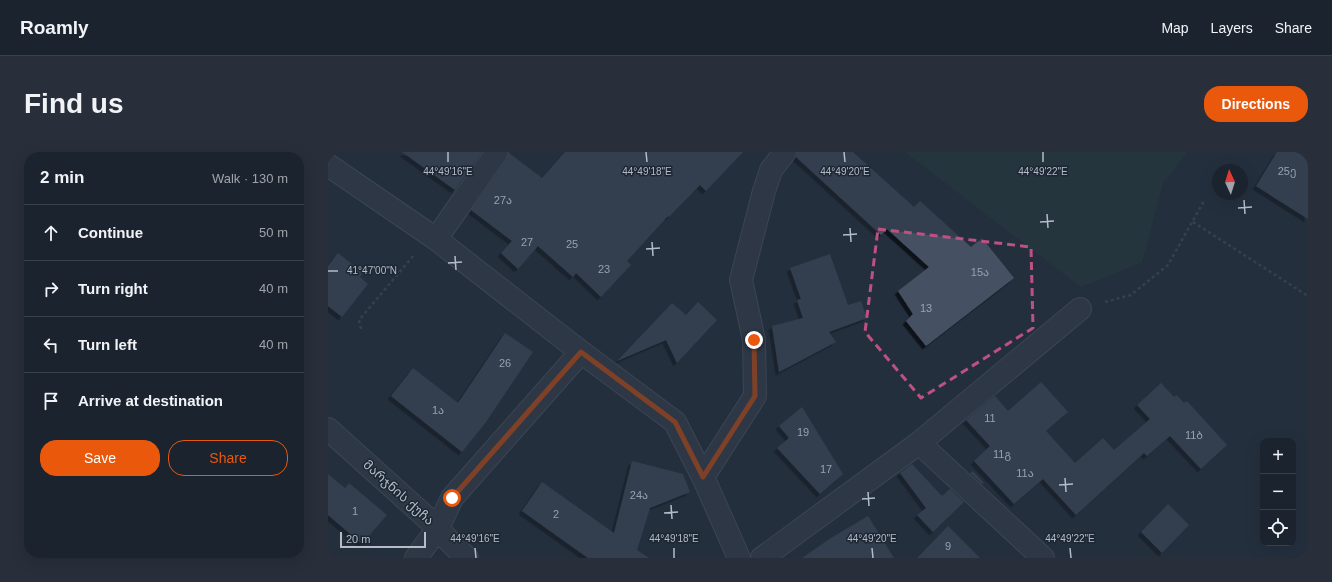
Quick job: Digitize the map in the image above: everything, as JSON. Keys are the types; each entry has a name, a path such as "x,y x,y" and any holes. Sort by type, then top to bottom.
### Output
{"street":[{"path":"433,237 497,152"},
{"path":"703,477 755,396 754,340 741,280 766,184 771,170 785,152"},
{"path":"328,165 433,237 581,352 675,422 703,477 739,558"},
{"path":"762,558 920,443 1080,309"},
{"path":"416,558 438,528 452,498 581,352"},
{"name":"მარჯნის ქუჩა","path":"328,429 438,528 467,558"},
{"path":"920,443 1043,558"}],"path":[{"path":"1080,309 1131,295 1168,265 1205,199"},
{"path":"1193,222 1308,296"},
{"path":"362,329 359,320 433,237"}],"highlighted area":[{"path":"878,229 1031,247 1033,328 921,398 865,332"}],"green space":[{"path":"905,152 1187,152 1163,183 1142,262 1081,287"}],"building":[{"path":"402,152 482,152 455,190"},
{"path":"565,152 743,152 706,191 700,185 669,217 668,216 627,261 631,265 601,297 576,273 573,277 538,246 518,269 501,253 512,241 471,210 507,159 509,153 542,178"},
{"path":"797,152 853,152 914,207 920,201 971,247 982,238 1014,278 926,346 906,321 913,314 898,291 929,267 887,229 881,235 796,157"},
{"path":"1277,152 1308,152 1308,219 1256,186"},
{"path":"338,253 363,273 360,277 368,284 342,317 328,306 328,266"},
{"path":"830,254 848,305 861,301 867,318 829,332 836,342 779,372 772,326 803,318 797,300 801,299 790,268"},
{"path":"698,302 717,320 677,363 666,340 617,361 672,303 686,315"},
{"path":"505,333 533,352 486,422 462,452 391,396 413,368 458,403"},
{"path":"1041,382 1068,412 1046,431 1075,463 1103,438 1114,450 1150,419 1137,405 1161,383 1174,397 1177,395 1184,403 1187,401 1227,445 1201,469 1170,436 1147,456 1144,453 1076,515 1043,479 1014,504 974,461 990,446 966,420 995,396 1008,411"},
{"path":"802,407 843,474 820,494 777,448 789,438 779,426"},
{"path":"632,461 683,474 690,492 650,508 637,550 649,558 588,558 522,511 542,482 614,533"},
{"path":"912,464 942,496 950,489 964,502 933,532 917,515 926,508 900,473"},
{"path":"973,471 984,483 982,484 970,473"},
{"path":"328,474 345,488 349,483 387,515 362,544 328,515"},
{"path":"1168,504 1189,525 1162,553 1141,532"},
{"path":"868,516 894,558 802,558 831,538"},
{"path":"948,526 980,558 917,558"}],"route":[{"path":"452,498 581,352 675,422 703,477 755,396 754,340"}]}
